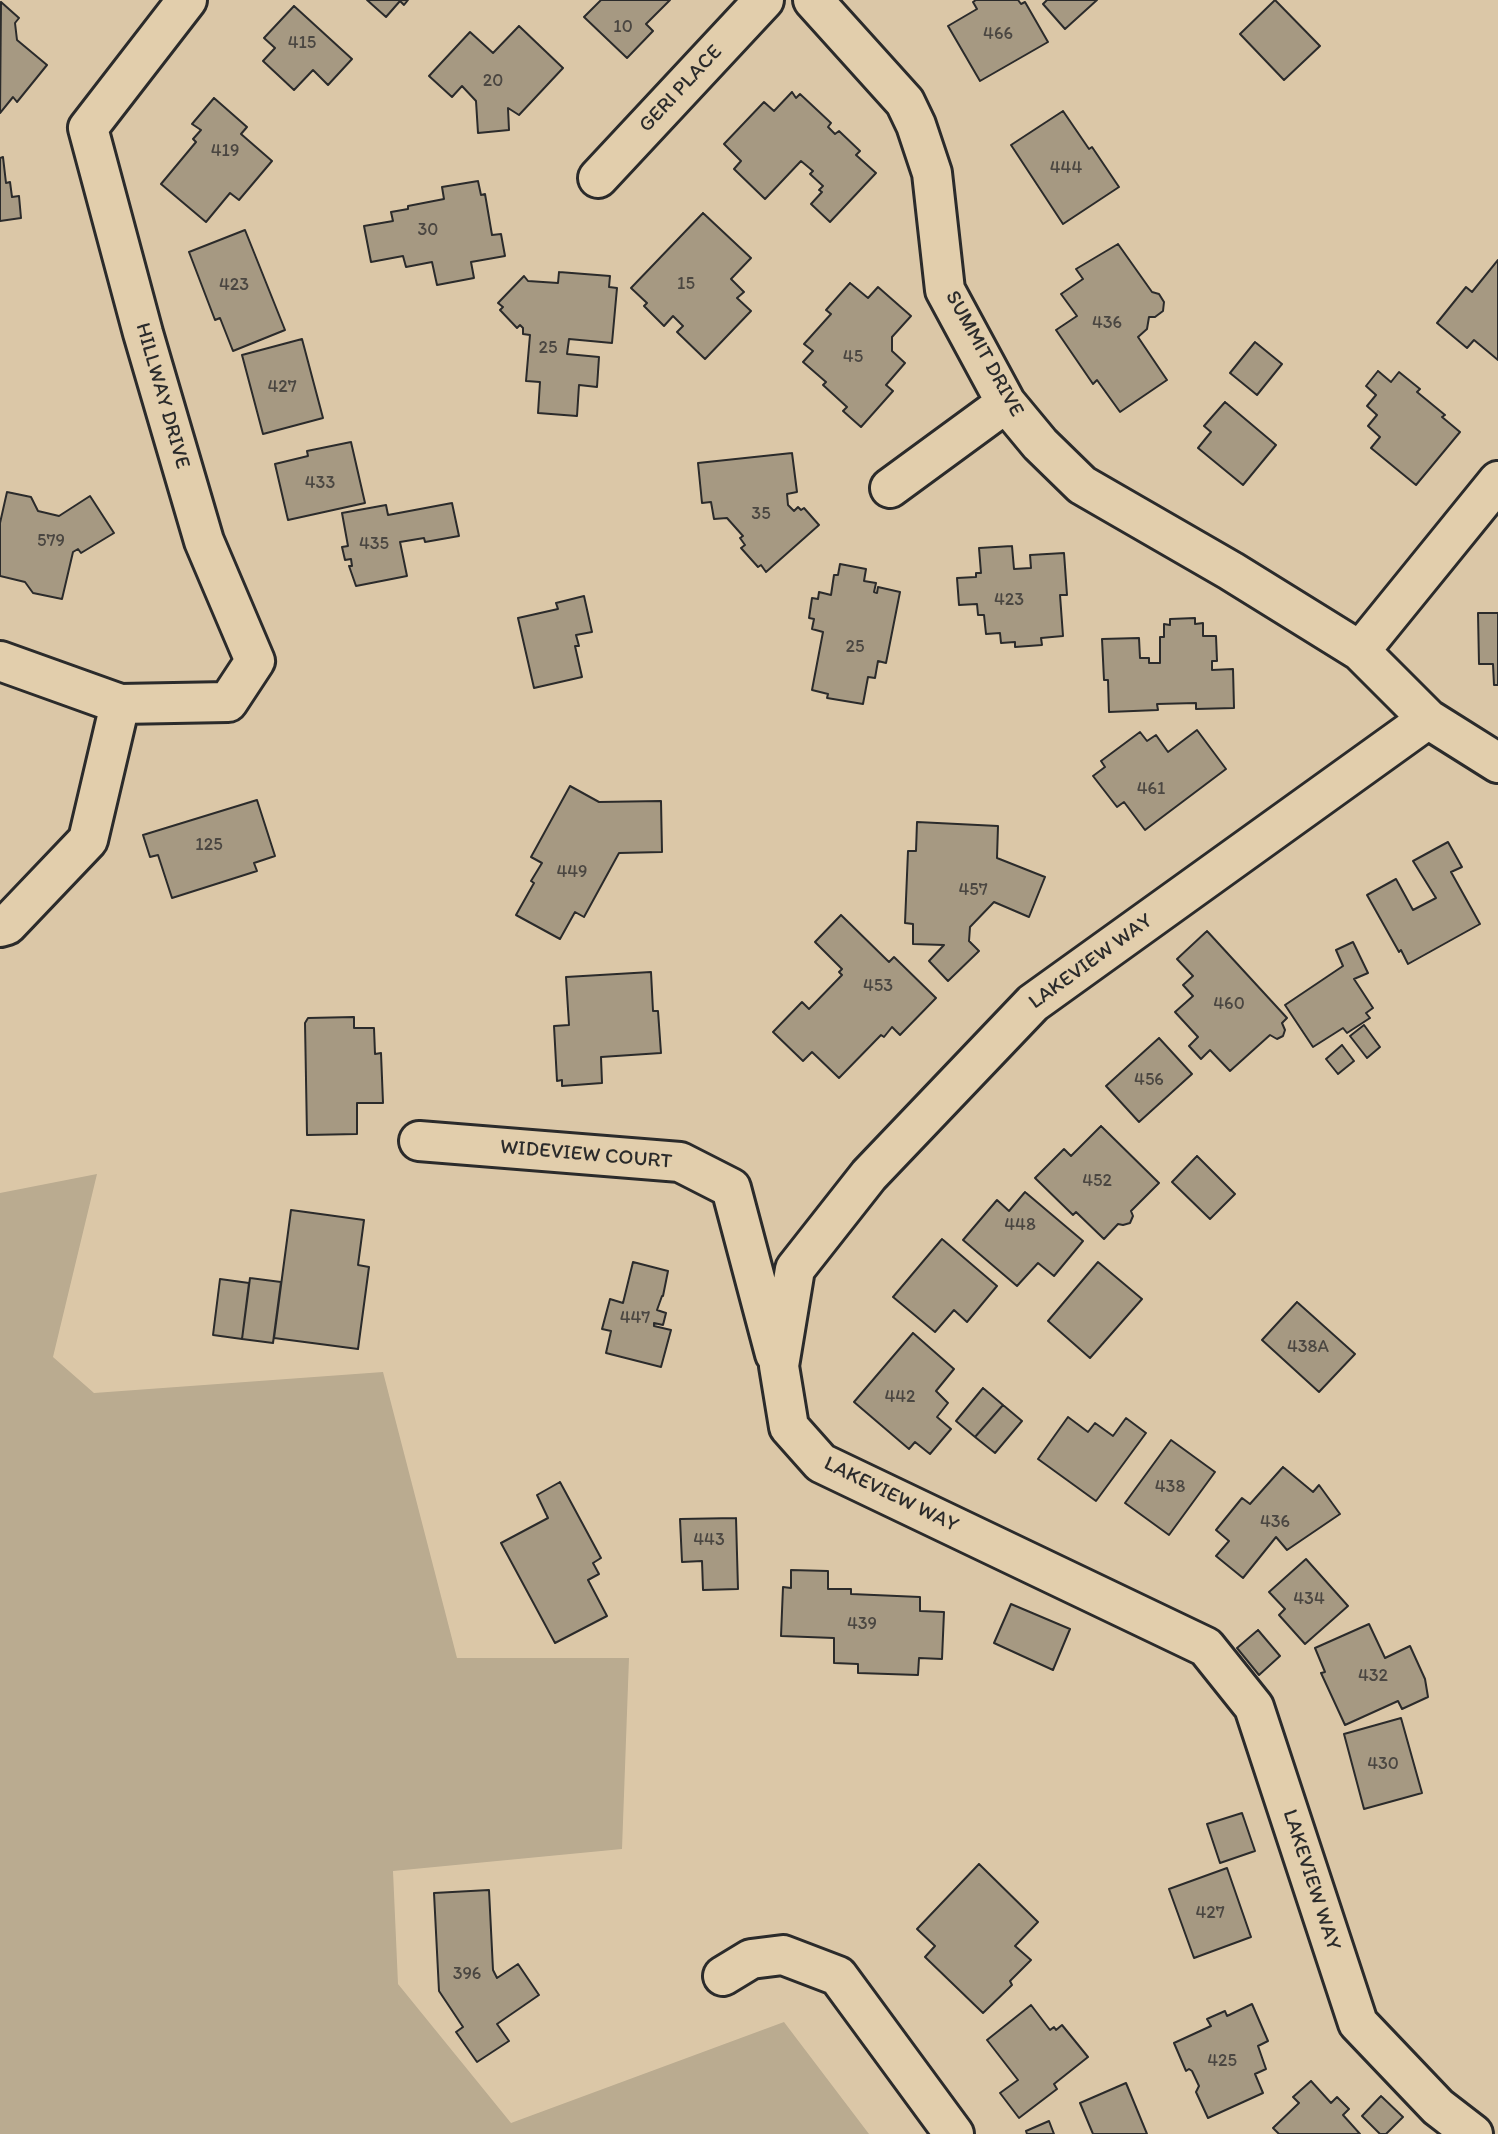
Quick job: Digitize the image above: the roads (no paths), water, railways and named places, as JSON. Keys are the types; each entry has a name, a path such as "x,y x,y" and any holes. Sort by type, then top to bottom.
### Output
{"street":[{"name":"HILLWAY DRIVE","path":"120,704 228,702 255,661 204,541 143,333 88,128 187,0"},
{"name":"GERI PLACE","path":"598,178 764,0"},
{"name":"SUMMIT DRIVE","path":"813,0 905,102 916,125 932,173 945,290 1006,403 1040,444 1082,485 1231,571 1360,651 1428,719 1498,763"},
{"path":"890,488 1006,403"},
{"path":"1360,651 1498,481"},
{"path":"0,661 120,704 88,840 7,925 0,927"},
{"name":"LAKEVIEW WAY","path":"1428,719 1033,1003 869,1175 795,1269 779,1366 789,1427 821,1463 1206,1647 1254,1707 1358,2023 1438,2107 1473,2134"},
{"name":"WIDEVIEW COURT","path":"419,1141 680,1163 731,1188 779,1366"},
{"path":"723,1976 751,1959 783,1955 838,1976 954,2134"}]}
